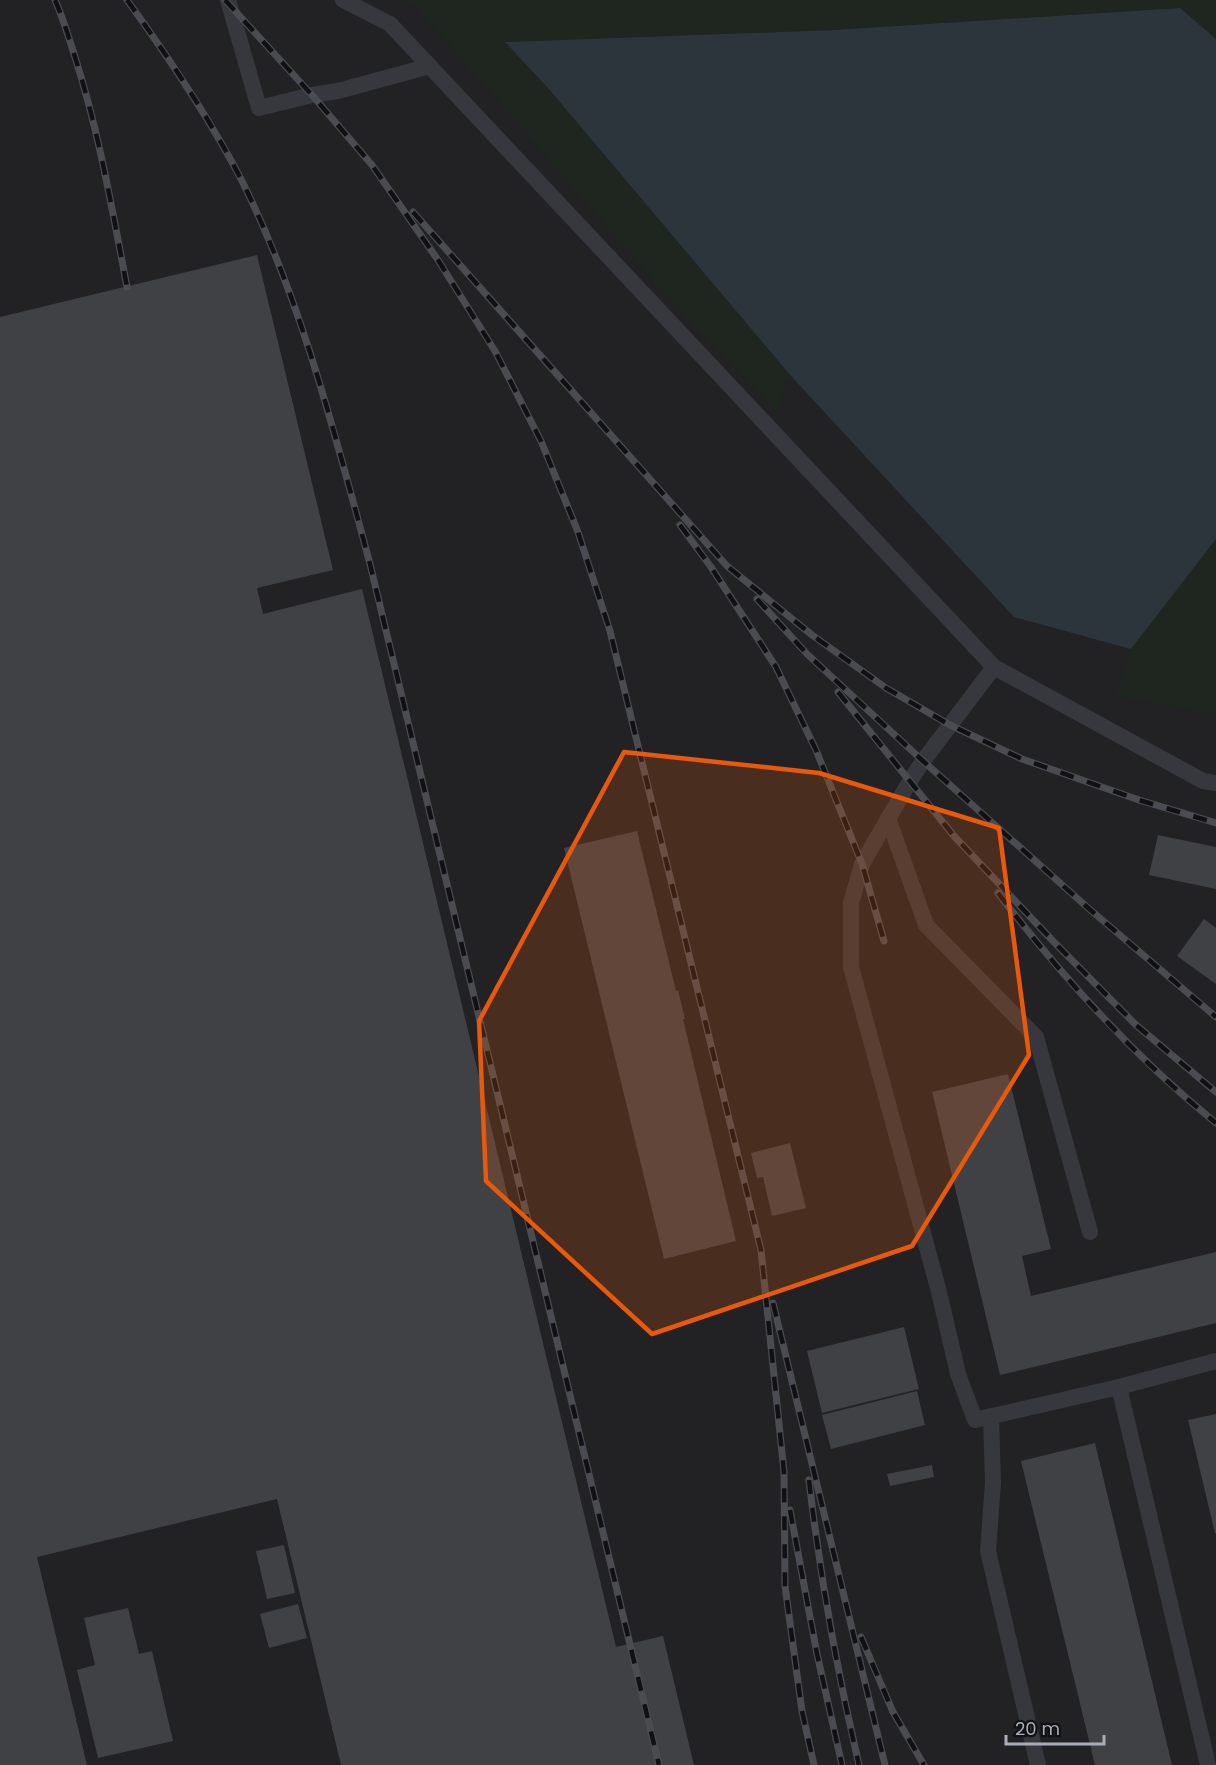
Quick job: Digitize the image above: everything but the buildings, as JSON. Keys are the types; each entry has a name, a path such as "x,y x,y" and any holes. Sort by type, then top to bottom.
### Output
{"lane":[{"path":"228,0 259,108 338,91 429,66"},
{"path":"343,0 390,24 994,668 1203,781 1216,783"},
{"path":"994,668 923,761 888,818 862,864 851,903 851,967 939,1292 958,1374 975,1420 1119,1387 1216,1360"},
{"path":"888,818 926,925 1036,1037 1090,1232"},
{"path":"1119,1387 1208,1765"},
{"path":"991,1416 993,1483 988,1551 1038,1765"}],"highlighted area":[{"path":"624,752 819,773 999,828 1029,1055 912,1246 652,1334 486,1181 479,1021"}],"shaded area":[{"path":"0,0 1216,0 1216,1765 0,1765"},
{"path":"405,0 1216,0 1216,39 1180,8 834,30 506,42 548,88 791,376 776,412 678,309 414,4"},
{"path":"1180,8 1216,39 1216,539 1131,649 1014,617 791,376 548,88 505,42 834,30"},
{"path":"1216,539 1216,715 1116,696 1131,649"}],"railway":[{"path":"55,0 84,85 127,287"},
{"path":"127,0 188,88 242,181 282,274 315,370 370,564 659,1765"},
{"path":"225,0 372,165 438,260 495,351 541,441 578,532 610,631 761,1250 784,1472 785,1586 802,1711 814,1765"},
{"path":"413,212 727,566 812,635 886,688 950,725 1022,759 1139,800 1216,823"},
{"path":"680,525 711,567 776,667 816,750 862,864 884,941"},
{"path":"757,599 807,654 923,761 1087,907 1216,1017"},
{"path":"838,692 954,836 1052,940 1136,1025 1216,1092"},
{"path":"998,893 1100,1015 1156,1071 1216,1123"},
{"path":"773,1303 885,1765"},
{"path":"809,1480 830,1623 859,1765"},
{"path":"790,1510 817,1654 842,1765"},
{"path":"861,1637 893,1712 924,1765"}]}
